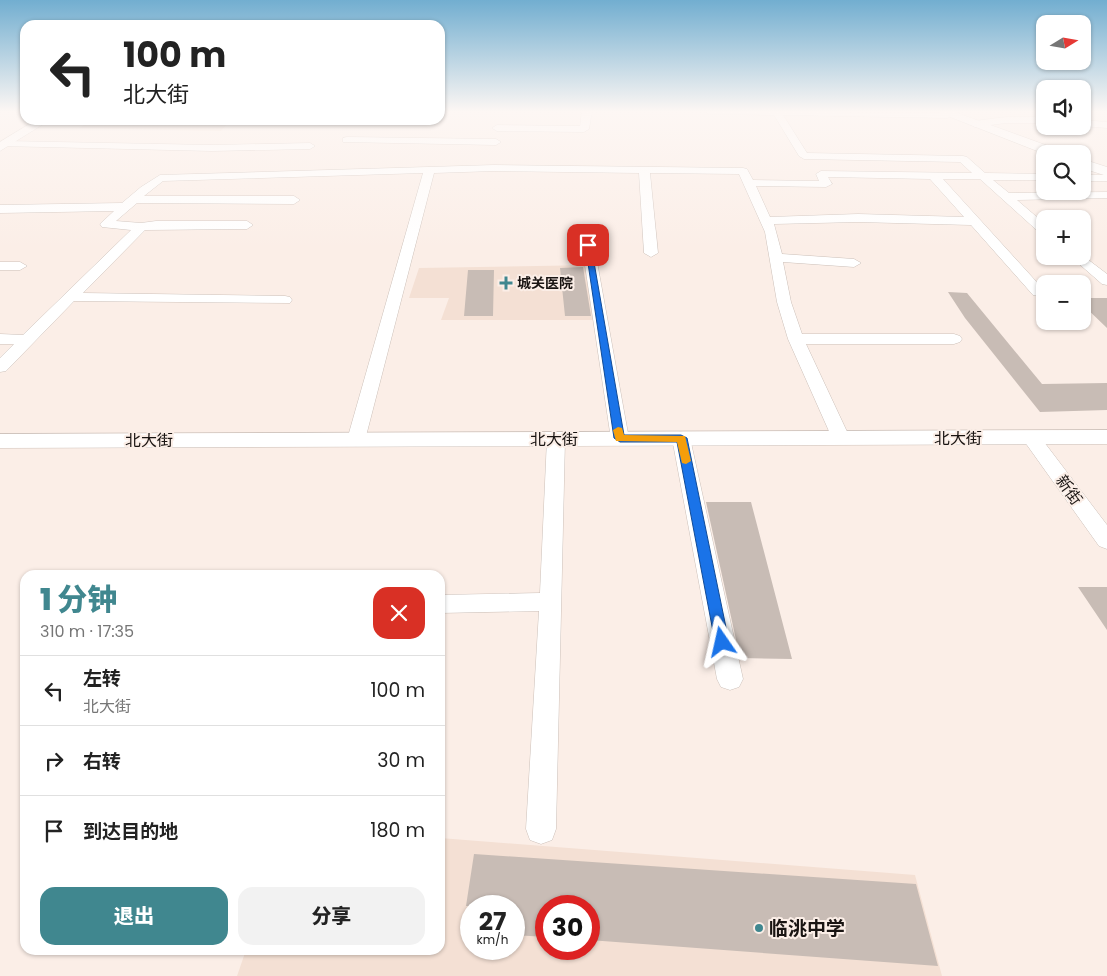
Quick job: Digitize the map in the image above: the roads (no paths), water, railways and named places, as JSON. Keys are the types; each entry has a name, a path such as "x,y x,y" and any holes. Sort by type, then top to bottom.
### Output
{"main road":[{"path":"1091,166 1107,172"},
{"path":"1091,171 1107,177"},
{"name":"北大街","path":"0,441 1107,437"}],"street":[{"path":"247,225 156,225 141,227 106,224 160,178 429,171 489,157"},
{"path":"510,157 644,170 826,184 821,174 1036,177"},
{"path":"826,157 963,160 1036,223"},
{"path":"644,170 651,252"},
{"path":"356,440 429,171"},
{"path":"933,175 1036,290"},
{"path":"746,177 771,232 784,302 796,339 841,438"},
{"path":"1091,178 1107,177"},
{"path":"1005,197 1107,195"},
{"path":"0,209 129,203 294,200"},
{"path":"766,221 858,218 974,221"},
{"path":"0,367 141,227"},
{"path":"588,245 620,438"},
{"path":"776,258 854,263"},
{"path":"1087,265 1107,281"},
{"path":"0,266 20,266"},
{"path":"71,296 285,300"},
{"path":"0,339 28,340"},
{"path":"796,339 954,339"},
{"path":"681,438 730,679"},
{"name":"新街","path":"1031,438 1107,541"},
{"path":"541,829 556,439"},
{"path":"445,604 551,602"}],"place":[{"name":"城关医院","path":"506,283"},
{"name":"临洮中学","path":"759,928"}]}
